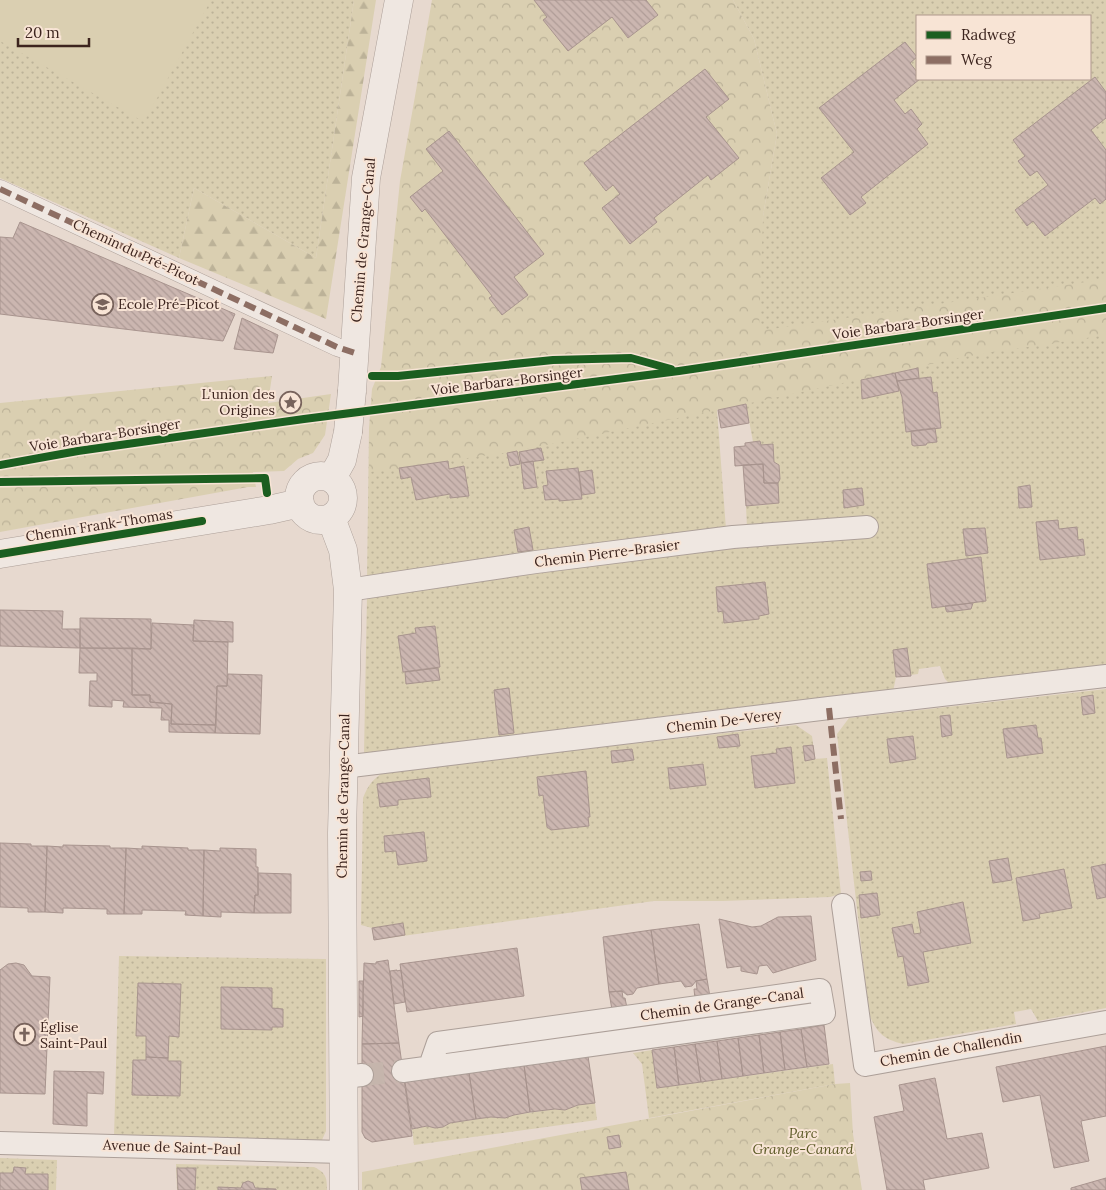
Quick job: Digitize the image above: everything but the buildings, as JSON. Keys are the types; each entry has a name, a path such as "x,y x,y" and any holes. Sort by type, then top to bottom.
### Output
{"street":[{"name":"Chemin de Grange-Canal","path":"332,478 342,460 348,432 366,178 399,0"},
{"name":"Chemin du Pré-Picot","path":"0,189 337,348 355,352"},
{"path":"316,477 332,478 340,485 343,494 343,504 338,512 331,518 315,519 308,516 300,503 302,487 308,480 316,477"},
{"name":"Chemin Frank-Thomas","path":"0,554 269,510 300,503"},
{"name":"Chemin de Grange-Canal","path":"331,518 343,550 348,590 343,767 353,1076 343,1152 344,1190"},
{"name":"Chemin Pierre-Brasier","path":"348,590 536,562 733,537 867,527"},
{"name":"Chemin De-Verey","path":"343,767 1106,676"},
{"name":"Chemin de Challendin","path":"843,905 865,1065 1106,1022"},
{"name":"Chemin de Grange-Canal","path":"403,1071 824,1014 820,990 438,1043 430,1066"},
{"name":"Avenue de Saint-Paul","path":"0,1142 343,1152"}],"green space":[{"path":"0,0 354,0 316,258 194,188 179,258 0,178"},
{"path":"0,0 211,0 144,122 0,41"},
{"path":"354,0 376,0 326,319 179,258 194,188 316,258"},
{"path":"432,0 733,0 754,39 777,134 763,216 759,331 1106,279 1106,335 963,357 517,451 369,472 369,428 372,389 381,367 400,181"},
{"path":"733,0 1106,0 1106,291 750,341 763,216 777,134 754,39"},
{"path":"1106,321 1106,665 951,685 945,679 940,666 919,669 918,674 896,677 893,692 364,753 367,597 675,554 874,536 872,517 747,528 746,506 766,505 780,479 779,465 774,462 773,444 761,445 760,441 753,442 746,404 717,410 726,529 367,579 369,428"},
{"path":"272,376 268,403 331,394 325,435 313,453 298,459 284,471 253,472 256,487 0,532 0,403"},
{"path":"1106,689 1106,1008 1038,1021 1031,1009 1014,1012 1016,1024 903,1044 890,1040 878,1031 869,1014 837,734 849,718"},
{"path":"796,725 812,736 815,759 827,758 841,894 830,897 723,901 654,901 374,940 372,928 361,925 363,798 371,783 384,772"},
{"path":"119,956 326,959 326,1131 322,1140 314,1144 114,1137"},
{"path":"652,1050 657,1088 833,1064 835,1084 649,1118 642,1064 633,1053"},
{"name":"Parc Grange-Canard","path":"850,1083 853,1134 862,1190 362,1190 362,1172 835,1084"},
{"path":"595,1103 597,1120 414,1145 412,1129 427,1126 443,1127 450,1123 491,1117 505,1118 555,1109 565,1110 578,1105"},
{"path":"0,1158 57,1160 56,1190 0,1190"},
{"path":"176,1164 314,1167 325,1176 327,1190 177,1190"}],"tunnel":[{"path":"362,1075 403,1071"}],"marked path":[{"path":"0,189 337,347 355,353"},
{"path":"829,708 841,819"}],"cycle path":[{"name":"Voie Barbara-Borsinger","path":"0,465 78,451 304,419 679,371 1106,308"},
{"name":"Voie Barbara-Borsinger","path":"372,376 398,376 553,360 631,358 671,369"},
{"path":"0,482 265,478 267,493"},
{"path":"0,554 202,521"}],"place":[{"name":"Ecole Pré-Picot","path":"102,304"},
{"name":"L'union des Origines","path":"291,402"},
{"name":"Église Saint-Paul","path":"24,1035"}]}
